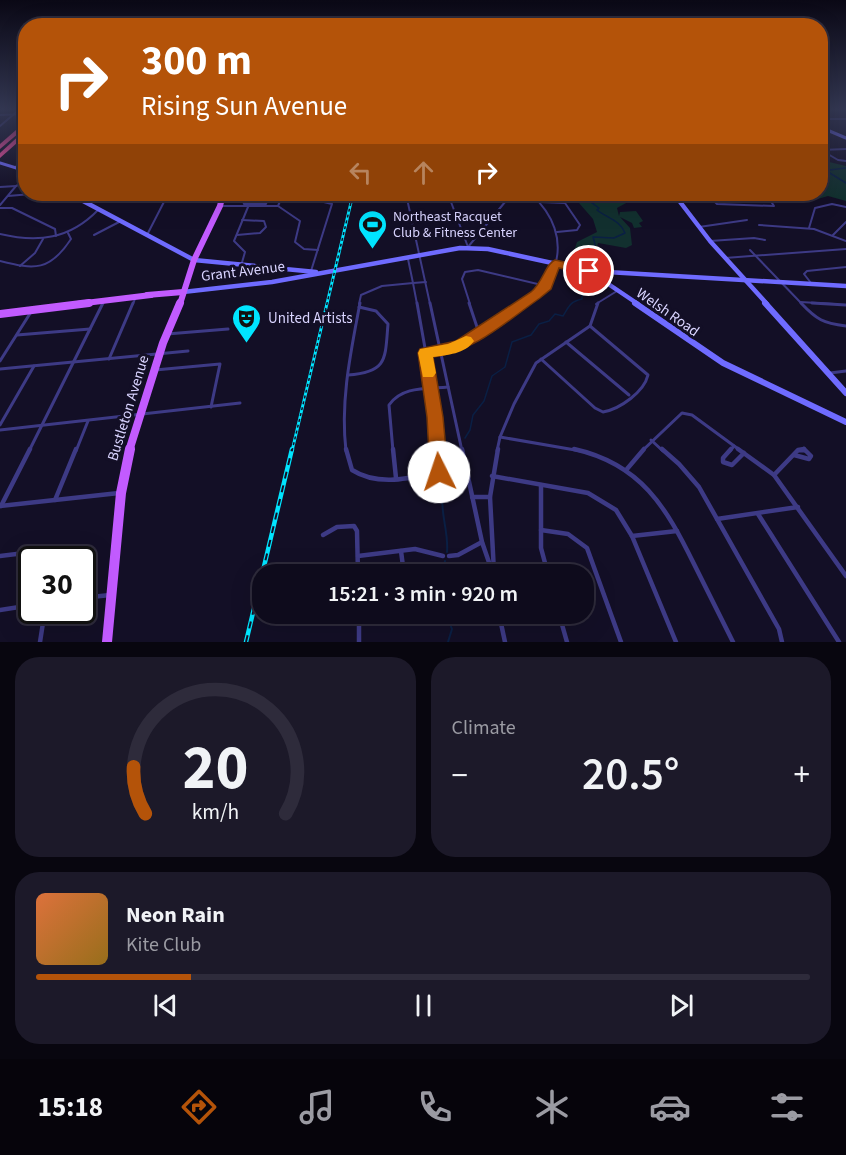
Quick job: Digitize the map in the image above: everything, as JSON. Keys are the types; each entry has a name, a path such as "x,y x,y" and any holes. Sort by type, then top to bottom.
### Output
{"highway":[{"path":"0,147 13,138"},
{"path":"0,147 13,138"}],"main road":[{"path":"0,163 18,168"},
{"path":"82,201 194,260 310,273"},
{"name":"Bustleton Avenue","path":"107,642 121,493 127,457 160,354 198,249 221,201"},
{"path":"679,201 710,241 846,393"},
{"name":"Grant Avenue","path":"124,299 246,286 468,247"},
{"name":"Welsh Road","path":"468,247 589,271 723,363 846,422"},
{"path":"182,254 190,254 198,249"},
{"name":"Grant Avenue","path":"338,270 408,259 418,255"},
{"path":"589,271 846,286"},
{"name":"Grant Avenue","path":"3,312 151,295"},
{"name":"Grant Avenue","path":"3,312 32,311 87,303"}],"street":[{"path":"828,150 846,149"},
{"path":"828,154 838,160 846,160"},
{"path":"0,187 16,186"},
{"path":"16,186 0,206 12,208 55,229 56,236"},
{"path":"8,196 18,195"},
{"path":"147,235 164,201"},
{"path":"243,201 244,204 266,204 267,201"},
{"path":"278,206 280,201"},
{"path":"310,273 332,204 311,201"},
{"path":"490,564 482,542 408,201 505,202"},
{"path":"711,201 721,204 772,207 774,203 772,201"},
{"path":"451,202 468,247 505,202"},
{"path":"425,353 461,345 546,286 560,242 540,202"},
{"path":"540,202 565,203 580,225 577,230 557,232"},
{"path":"809,228 815,208 825,204 846,207"},
{"path":"220,207 278,206 300,221 295,242 304,249 318,250"},
{"path":"242,266 244,252 235,244 248,207"},
{"path":"0,234 19,239 43,239 56,236 88,223 98,210"},
{"path":"237,235 260,232 266,227 261,220 242,220"},
{"path":"699,227 747,220"},
{"path":"94,235 121,221"},
{"path":"833,235 846,222"},
{"path":"759,225 809,228 846,241"},
{"path":"0,261 37,268 51,265 69,243 71,237 68,233"},
{"path":"710,241 754,238 765,240"},
{"path":"20,266 35,253 43,239"},
{"path":"725,258 846,249"},
{"path":"750,250 813,317 824,323 846,326"},
{"path":"408,259 412,283 425,353 439,472 396,478 366,479 357,474 349,465 345,449 348,375 361,295 371,288 412,283 426,282"},
{"path":"811,284 804,274 807,270 846,267"},
{"path":"479,333 462,279 465,272 478,270 546,286"},
{"path":"493,564 490,497 500,437 532,368 541,359 590,326 596,304 617,291"},
{"path":"109,359 135,298"},
{"path":"0,506 104,301"},
{"path":"799,302 846,305"},
{"path":"348,375 373,373 381,367 384,359 388,324 386,319 379,312 359,308"},
{"path":"0,361 32,311"},
{"path":"541,359 595,408 603,412 612,410 644,384 648,377 644,370 590,326"},
{"path":"167,334 228,328"},
{"path":"16,335 90,329"},
{"path":"566,342 629,396"},
{"path":"0,369 188,351"},
{"path":"155,370 218,364 211,407"},
{"path":"0,425 34,366"},
{"path":"828,373 846,371"},
{"path":"396,478 389,405 399,393 448,387"},
{"path":"0,430 240,403"},
{"path":"627,469 651,440 682,413 696,417 774,475 846,576"},
{"path":"55,500 88,421"},
{"path":"500,437 584,452 627,469 658,498 733,642"},
{"path":"651,440 691,477 779,629 782,642"},
{"path":"734,446 723,458 723,462 732,465 744,453"},
{"path":"774,475 794,455"},
{"path":"492,476 588,493 608,504 622,518 632,536 676,642"},
{"path":"542,485 542,548 546,564"},
{"path":"0,506 121,493"},
{"path":"472,497 490,497"},
{"path":"717,519 798,507"},
{"path":"758,514 838,642"},
{"path":"323,535 330,529 354,526 357,531 358,564"},
{"path":"542,530 568,534 587,548 621,642"},
{"path":"632,536 677,531"},
{"path":"358,556 422,549 446,556 459,555 482,542"},
{"path":"401,551 403,564"},
{"path":"0,556 18,554"},
{"path":"96,597 111,596"},
{"path":"0,610 18,607"},
{"path":"40,642 43,624"},
{"path":"359,624 359,642"},
{"path":"501,624 505,642"},
{"path":"562,624 567,642"}],"green space":[{"path":"828,162 846,166 846,201 828,196"},
{"path":"580,201 628,201 617,208 619,216 620,212 636,211 643,221 639,223 642,227 634,228 632,223 620,217 630,228 632,245 626,248 598,243 591,268 570,264 577,242 597,232 593,219"}],"waterway":[{"path":"829,170 846,168"},
{"path":"828,172 846,183"},
{"path":"584,267 595,244 593,237 614,238 625,233 620,225 597,210 599,208 592,203 599,201"},
{"path":"465,438 470,430 473,415 484,401 492,376 505,367 512,342 531,335 539,324 549,321 555,314 563,316 572,303 582,299 582,292 586,287 581,274"},
{"path":"447,552 442,498 445,483 456,465 452,454 455,449"},
{"path":"448,642 452,629 450,624"}],"railway":[{"path":"292,451 351,201"},
{"path":"246,642 292,449"}],"slow traffic":[{"path":"428,373 425,353 450,350 466,341"}],"place":[{"name":"Northeast Racquet Club & Fitness Center","path":"372,250"},
{"name":"United Artists","path":"247,344"}],"route":[{"path":"439,472 435,417 425,353 450,350 461,345 542,291 550,280 555,263 589,271"}]}
